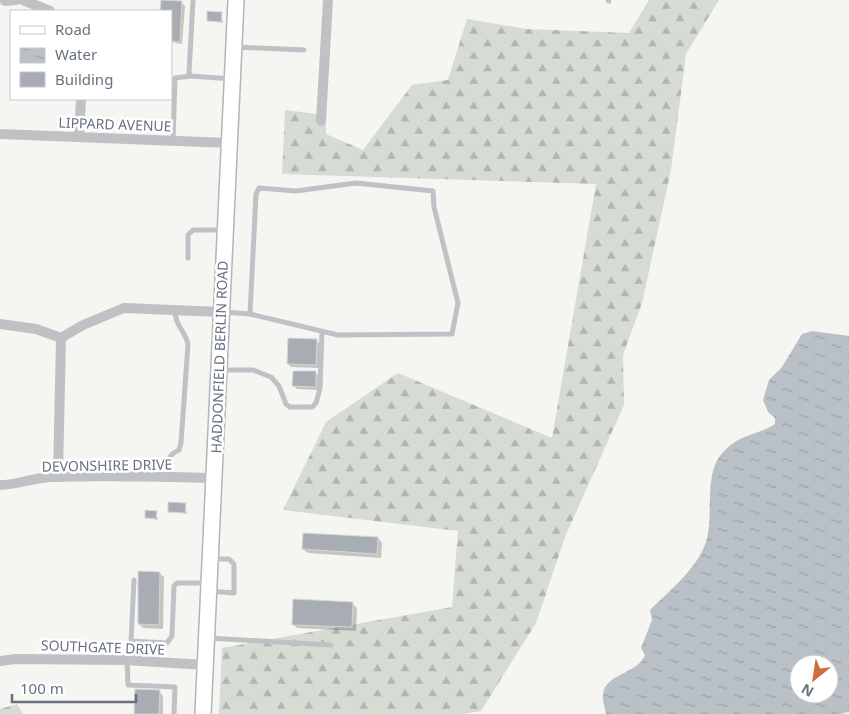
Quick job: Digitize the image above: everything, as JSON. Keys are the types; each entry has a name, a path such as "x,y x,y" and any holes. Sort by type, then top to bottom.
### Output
{"main road":[{"name":"HADDONFIELD BERLIN ROAD","path":"203,714 236,0"}],"street":[{"path":"6,1 16,0"},
{"path":"23,0 48,10"},
{"path":"321,121 328,0"},
{"path":"79,136 81,100"},
{"name":"LIPPARD AVENUE","path":"0,134 229,143"},
{"path":"61,338 83,325 124,308 221,312"},
{"path":"0,324 36,329 61,338"},
{"path":"58,476 61,338"},
{"name":"DEVONSHIRE DRIVE","path":"0,485 58,476 214,478"},
{"name":"SOUTHGATE DRIVE","path":"0,661 15,659 128,660 205,665"}],"lane":[{"path":"191,76 193,0"},
{"path":"234,46 304,50"},
{"path":"173,140 175,78 191,76 232,79"},
{"path":"221,312 250,314 338,336 452,334 458,303 436,217 433,192 356,183 296,191 259,188 256,194 250,314"},
{"path":"188,258 188,235 193,230 225,230"},
{"path":"168,478 168,458 172,453 179,450 182,443 188,344 186,335 175,321 175,309"},
{"path":"219,370 253,370 271,377 279,386 286,404 290,407 312,407 316,404 320,388 322,332"},
{"path":"131,641 167,643 172,636 174,586 177,583 210,587 234,593 234,564 229,559 211,559"},
{"path":"134,580 128,685 175,687 174,714"},
{"path":"207,638 331,645"}],"green space":[{"path":"649,0 719,0 686,54 671,170 642,303 623,355 624,405 565,537 536,623 481,711 463,714 219,714 222,648 452,607 458,531 283,510 326,422 398,373 552,438 596,184 282,174 285,110 326,115 326,134 363,150 412,85 448,80 467,19 527,29 629,33"},
{"path":"17,704 23,714 0,714 0,709"}],"water":[{"path":"812,331 849,336 849,712 840,714 606,714 603,701 605,687 636,666 645,655 641,648 652,620 650,610 682,579 702,552 708,532 712,475 720,456 733,443 775,424 775,418 768,412 763,400 769,380 782,367 802,334"}],"building":[{"path":"161,0 182,1 180,42 172,41 172,10 160,10"},
{"path":"207,11 222,12 221,22 207,21"},
{"path":"288,338 317,339 316,365 287,364"},
{"path":"293,371 316,371 316,387 292,386"},
{"path":"168,502 186,503 185,513 168,512"},
{"path":"145,510 157,511 156,519 145,518"},
{"path":"303,533 378,537 377,554 302,549"},
{"path":"138,571 160,572 159,625 138,624"},
{"path":"293,599 353,602 352,627 292,625"},
{"path":"135,689 160,690 159,714 134,714"}]}
